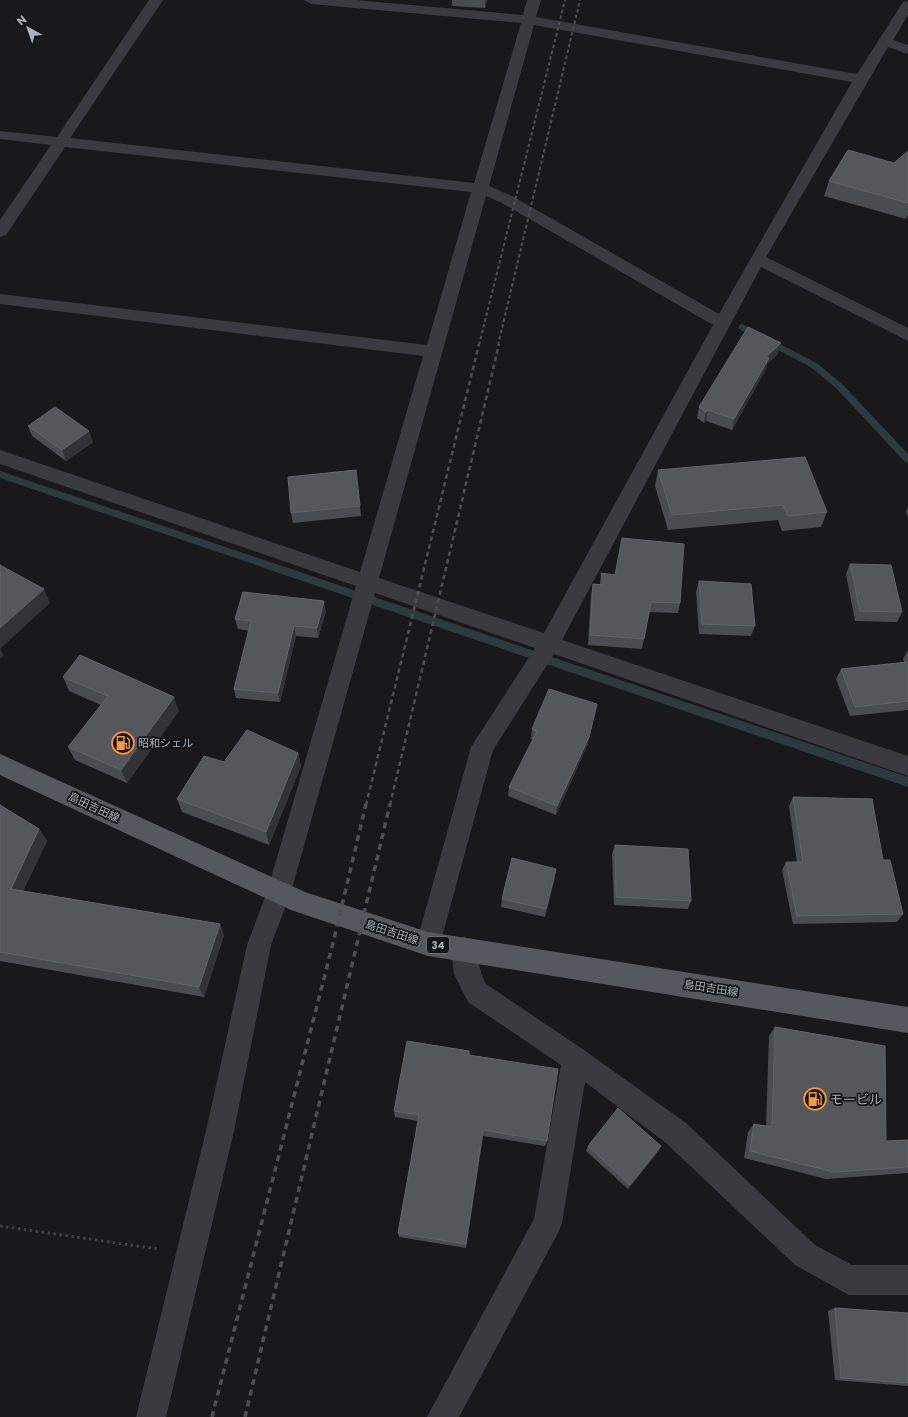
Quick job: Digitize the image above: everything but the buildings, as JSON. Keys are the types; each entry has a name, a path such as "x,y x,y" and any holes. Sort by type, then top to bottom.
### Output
{"main road":[{"name":"島田吉田線","path":"0,764 300,902 428,944 908,1020"}],"street":[{"path":"0,232 156,0"},
{"path":"311,0 532,10 861,79"},
{"path":"428,944 482,747 549,644 722,323 861,79 886,42 908,5"},
{"path":"151,1417 220,1131 259,945 279,892 532,10"},
{"path":"886,42 908,50"},
{"path":"0,135 481,188 506,199 722,323"},
{"path":"758,259 908,335"},
{"path":"0,299 434,352"},
{"path":"0,457 908,766"},
{"path":"464,949 467,974 477,993 575,1059 676,1133 805,1255 850,1280 908,1280"},
{"path":"442,1417 548,1223 575,1059"}],"path":[{"path":"0,1226 190,1253"}],"waterway":[{"path":"742,327 815,366 839,386 908,460"},
{"path":"0,474 908,782"}],"railway":[{"path":"479,345 565,0"},
{"path":"498,345 580,0"},
{"path":"366,805 479,344"},
{"path":"390,805 499,344"},
{"path":"212,1417 333,943 366,804"},
{"path":"245,1417 390,804"}],"place":[{"name":"昭和シェル","path":"123,743"},
{"name":"モービル","path":"815,1099"}]}
